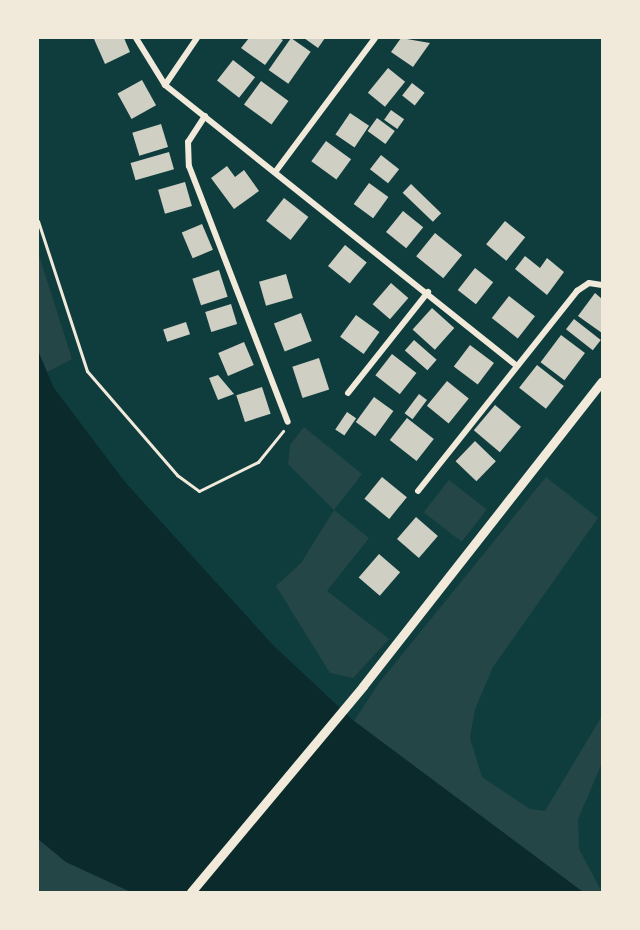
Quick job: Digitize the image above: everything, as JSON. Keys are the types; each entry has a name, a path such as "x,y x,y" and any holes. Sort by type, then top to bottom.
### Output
{"street":[{"path":"135,38 165,85 428,292 517,366"},
{"path":"165,85 197,38"},
{"path":"276,171 375,38"},
{"path":"205,116 188,142 189,166 288,422"},
{"path":"418,491 577,291 589,283 603,285"},
{"path":"348,393 428,292"},
{"path":"191,892 363,686 603,381"}],"path":[{"path":"38,221 87,371 177,475 199,491 258,462 288,422"}],"shaded area":[{"path":"38,252 72,359 47,372 38,351"},
{"path":"38,351 54,388 125,482 273,645 354,721 583,892 131,892 66,862 38,839"},
{"path":"304,427 362,474 334,510 288,464 290,445"},
{"path":"546,477 598,518 493,667 475,709 470,738 482,777 530,809 545,811 602,716 602,763 578,819 579,849 602,892 583,892 354,721 379,683"},
{"path":"449,480 487,510 462,542 424,512"},
{"path":"334,510 369,538 327,591 389,639 353,678 330,673 276,586 301,563"},
{"path":"38,839 66,862 131,892 38,892"}],"building":[{"path":"124,38 130,52 105,64 94,39"},
{"path":"249,38 283,40 265,65 241,48"},
{"path":"291,38 311,52 288,84 269,70"},
{"path":"304,38 325,38 318,48"},
{"path":"401,38 430,43 413,67 391,52"},
{"path":"233,60 255,77 239,98 217,80"},
{"path":"388,68 405,82 385,107 368,93"},
{"path":"142,80 156,105 132,119 118,94"},
{"path":"261,81 289,101 271,124 244,104"},
{"path":"412,83 425,93 415,105 402,96"},
{"path":"391,110 404,119 397,129 384,120"},
{"path":"350,113 369,126 355,147 335,135"},
{"path":"377,118 395,131 385,144 368,131"},
{"path":"161,124 168,147 139,156 132,133"},
{"path":"326,141 351,159 336,179 311,161"},
{"path":"169,152 174,169 136,180 131,163"},
{"path":"381,155 399,169 388,183 370,169"},
{"path":"227,166 235,177 244,170 259,191 234,209 211,178"},
{"path":"185,182 192,206 165,214 158,190"},
{"path":"369,183 388,197 373,218 354,204"},
{"path":"411,184 441,213 433,222 403,193"},
{"path":"284,198 308,217 291,240 266,221"},
{"path":"403,211 423,227 406,248 386,232"},
{"path":"505,221 525,237 506,261 486,244"},
{"path":"202,224 213,250 193,258 182,233"},
{"path":"435,233 462,255 443,278 416,256"},
{"path":"345,245 367,263 350,284 328,266"},
{"path":"525,256 540,268 547,258 564,272 547,295 515,269"},
{"path":"475,268 493,282 476,304 458,290"},
{"path":"219,270 228,297 201,305 192,279"},
{"path":"286,274 293,298 266,306 259,282"},
{"path":"391,283 408,298 390,319 373,304"},
{"path":"595,293 602,299 602,333 578,316"},
{"path":"509,296 535,316 518,338 492,318"},
{"path":"231,304 237,324 211,332 205,312"},
{"path":"432,308 454,328 435,350 413,330"},
{"path":"301,313 312,341 285,351 274,323"},
{"path":"356,315 379,332 364,354 340,337"},
{"path":"574,319 601,340 593,350 566,329"},
{"path":"186,322 190,334 167,342 163,329"},
{"path":"561,335 585,353 564,380 541,362"},
{"path":"414,340 437,360 427,370 405,351"},
{"path":"244,342 254,365 228,376 218,353"},
{"path":"470,345 494,363 478,385 454,367"},
{"path":"392,354 416,373 400,394 375,375"},
{"path":"319,358 329,389 303,398 292,367"},
{"path":"537,365 564,386 546,409 519,388"},
{"path":"218,375 234,394 218,400 209,378"},
{"path":"447,381 469,399 449,423 427,406"},
{"path":"262,387 271,414 245,422 236,395"},
{"path":"419,394 427,400 413,419 405,413"},
{"path":"374,397 393,411 375,436 356,422"},
{"path":"495,405 521,427 500,452 474,430"},
{"path":"347,412 356,418 344,436 335,429"},
{"path":"407,418 434,439 417,461 390,440"},
{"path":"475,441 496,461 476,481 456,461"},
{"path":"382,477 407,497 389,519 364,499"},
{"path":"416,517 438,536 419,558 397,539"},
{"path":"379,554 400,572 380,596 359,577"}]}
